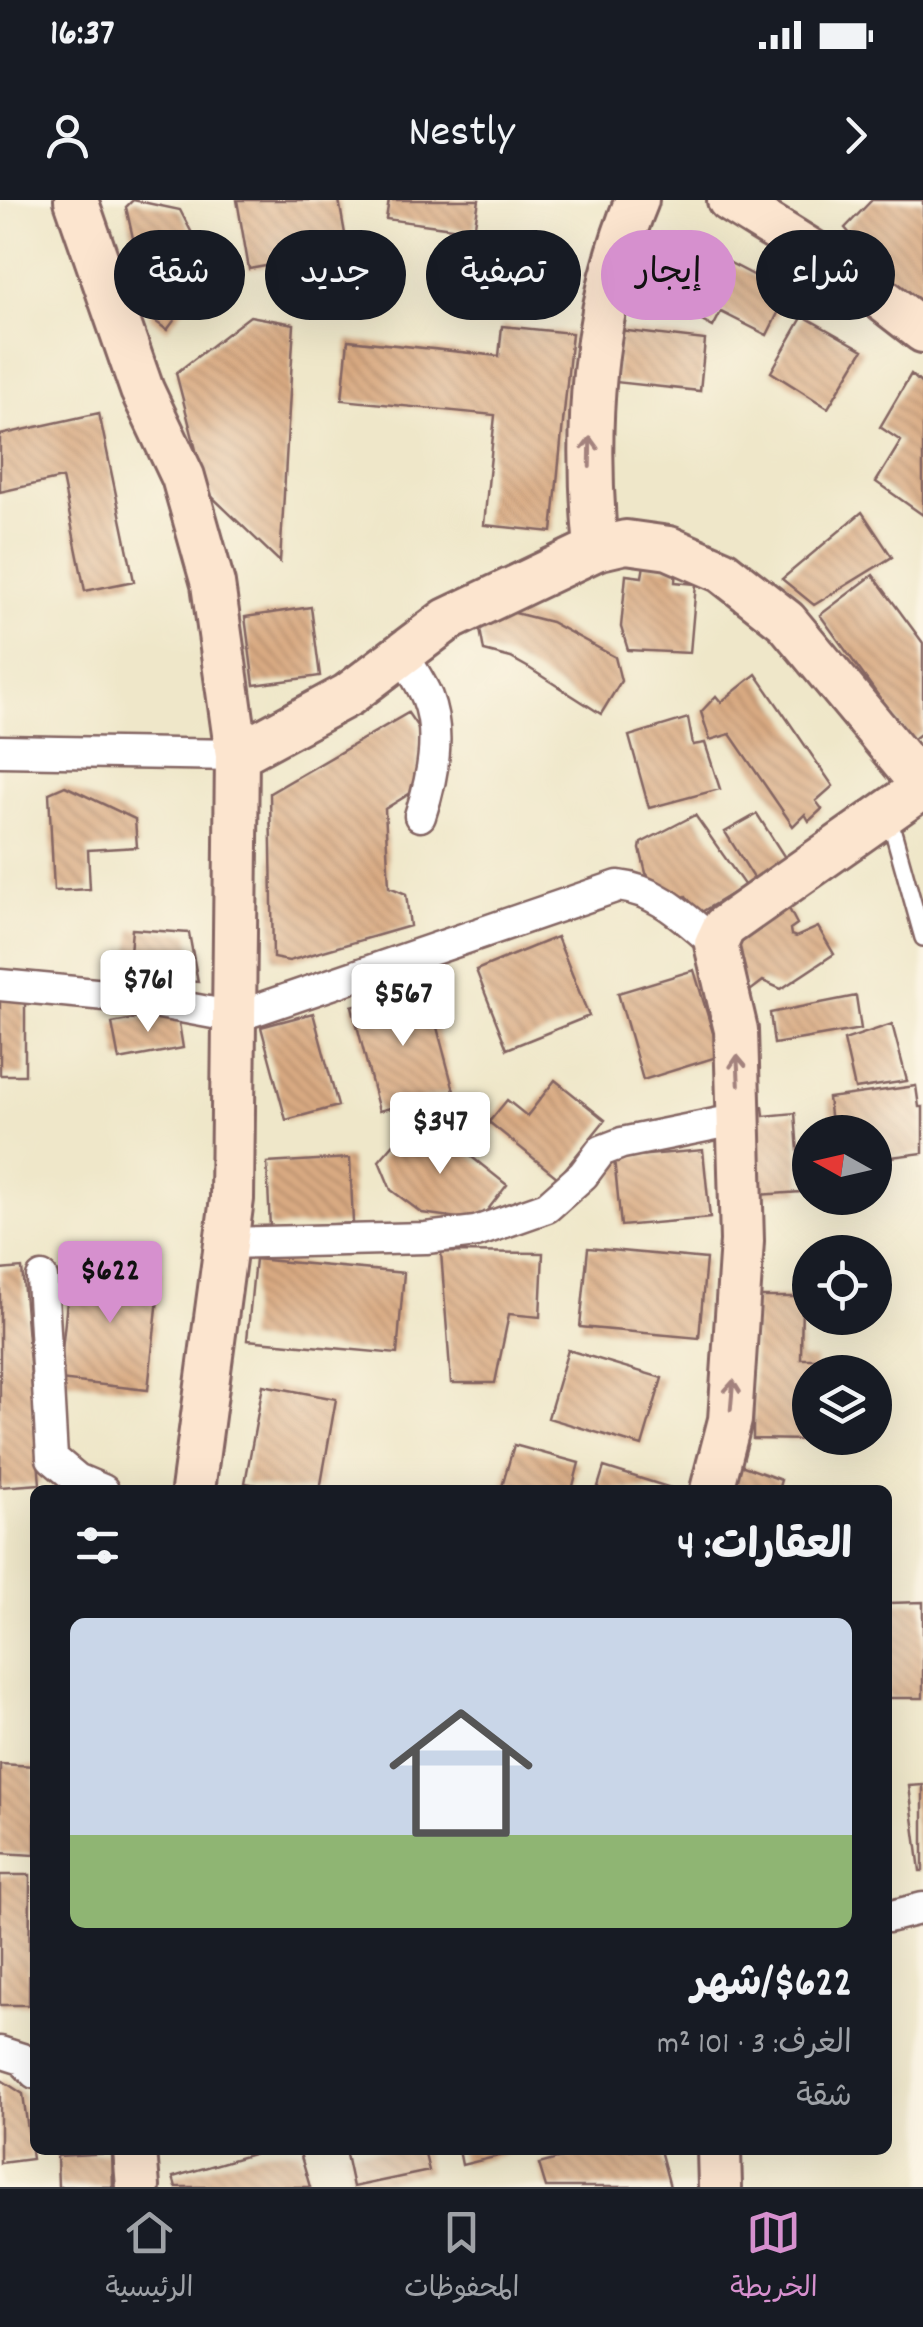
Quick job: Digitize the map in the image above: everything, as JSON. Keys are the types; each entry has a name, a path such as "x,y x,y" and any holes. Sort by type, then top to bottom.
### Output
{"street":[{"path":"76,200 142,390 183,478 213,584 237,755 232,1199 194,1485"},
{"path":"596,550 590,416 597,348 611,283 637,200"},
{"path":"729,200 856,279 923,331"},
{"path":"0,750 237,755 348,695 447,620 596,550 626,542 669,548 722,571 786,621 923,786 724,927 716,944"},
{"path":"403,655 428,699 435,742 428,793 420,816"},
{"path":"0,984 128,997 235,1017 618,886 638,888 672,907 716,944 736,1030 742,1241 730,1420 713,1485"},
{"path":"226,1243 426,1238 476,1232 547,1207 583,1175 601,1151 622,1143 740,1120"},
{"path":"42,1278 52,1458 77,1480 90,1485"},
{"path":"892,1916 923,1908"},
{"path":"0,2052 22,2059 30,2068"},
{"path":"135,2155 138,2187"},
{"path":"719,2155 720,2187"}],"lane":[{"path":"887,812 923,938"}],"building":[{"path":"133,200 180,210 190,230 131,230 126,207"},
{"path":"237,200 339,200 344,230 265,230 265,266 249,269"},
{"path":"389,200 479,200 474,230 386,219"},
{"path":"872,200 923,200 923,309 895,284 895,230 845,228"},
{"path":"736,266 756,276 756,320 774,320 767,335 736,320"},
{"path":"250,316 294,324 280,562 207,492 176,373"},
{"path":"154,320 174,320 167,330"},
{"path":"801,320 810,320 863,350 828,408 771,372"},
{"path":"502,326 572,333 552,532 484,525 495,415 342,400 348,340 499,356"},
{"path":"619,330 705,340 700,391 615,382"},
{"path":"911,374 923,385 923,515 876,482 901,441 880,427"},
{"path":"99,413 134,581 85,591 62,478 0,492 0,435"},
{"path":"862,512 892,557 814,605 782,579"},
{"path":"644,565 676,568 675,582 696,584 690,653 628,650 621,627 626,575 642,577"},
{"path":"873,575 923,643 923,732 911,741 820,615"},
{"path":"311,607 320,676 254,685 245,617"},
{"path":"503,610 551,622 615,657 621,681 601,714 511,658 484,651 478,618"},
{"path":"756,674 833,786 816,801 822,809 809,821 805,814 793,826 730,734 710,740 701,712 716,696 721,702"},
{"path":"408,713 419,729 417,789 385,809 389,887 406,894 410,926 289,961 273,958 270,793"},
{"path":"688,718 693,745 705,743 720,789 649,808 629,736"},
{"path":"65,786 135,819 137,847 88,850 90,889 54,891 49,793"},
{"path":"757,814 791,867 759,886 725,832"},
{"path":"695,815 745,886 698,914 686,896 678,899 657,888 646,873 640,849 641,843"},
{"path":"787,905 797,924 790,929 791,935 796,937 818,927 834,954 781,989 763,981 750,991 724,952"},
{"path":"132,929 189,933 198,982 128,977"},
{"path":"557,937 589,1016 507,1049 476,970"},
{"path":"694,970 720,1056 643,1080 618,993"},
{"path":"426,986 454,1091 379,1111 352,1006"},
{"path":"856,996 861,1029 774,1044 770,1013"},
{"path":"0,998 25,998 25,1075 0,1075"},
{"path":"177,1011 183,1048 119,1060 112,1023"},
{"path":"313,1013 338,1106 286,1120 261,1027"},
{"path":"892,1024 907,1081 855,1089 844,1040"},
{"path":"555,1080 605,1120 558,1178 489,1122 507,1100 527,1116"},
{"path":"916,1086 919,1107 923,1107 923,1153 892,1157 892,1115 830,1115 828,1098"},
{"path":"763,1107 764,1116 795,1113 792,1193 758,1195 751,1108"},
{"path":"405,1131 439,1131 507,1185 479,1221 422,1213 391,1190 379,1161"},
{"path":"703,1150 710,1218 621,1226 614,1158"},
{"path":"350,1158 353,1223 270,1228 267,1163"},
{"path":"588,1248 706,1259 699,1338 580,1327"},
{"path":"441,1252 543,1253 540,1317 509,1314 495,1383 451,1383"},
{"path":"255,1259 404,1273 397,1354 247,1340"},
{"path":"71,1262 161,1271 148,1390 59,1380"},
{"path":"22,1268 40,1484 0,1487 0,1270"},
{"path":"754,1297 792,1297 792,1335 801,1335 801,1355 792,1355 792,1440 753,1439"},
{"path":"568,1350 662,1378 642,1446 548,1418"},
{"path":"263,1385 336,1399 321,1485 245,1483"},
{"path":"514,1445 579,1463 573,1485 502,1485"},
{"path":"738,1464 781,1480 780,1485 732,1485"},
{"path":"604,1467 661,1485 599,1485"},
{"path":"923,1602 923,1698 892,1698 892,1603"},
{"path":"0,1764 30,1766 30,1855 0,1853"},
{"path":"923,1785 923,1871 920,1871 909,1786"},
{"path":"0,1875 30,1875 29,2005 0,2005"},
{"path":"0,2079 23,2094 32,2159 0,2163"},
{"path":"112,2155 113,2187 58,2187 57,2156"},
{"path":"249,2155 300,2155 310,2187 176,2187 173,2177"},
{"path":"346,2155 425,2155 429,2171 353,2187"},
{"path":"460,2155 503,2155 462,2165"},
{"path":"572,2155 661,2155 670,2187 546,2187 539,2164"}]}
